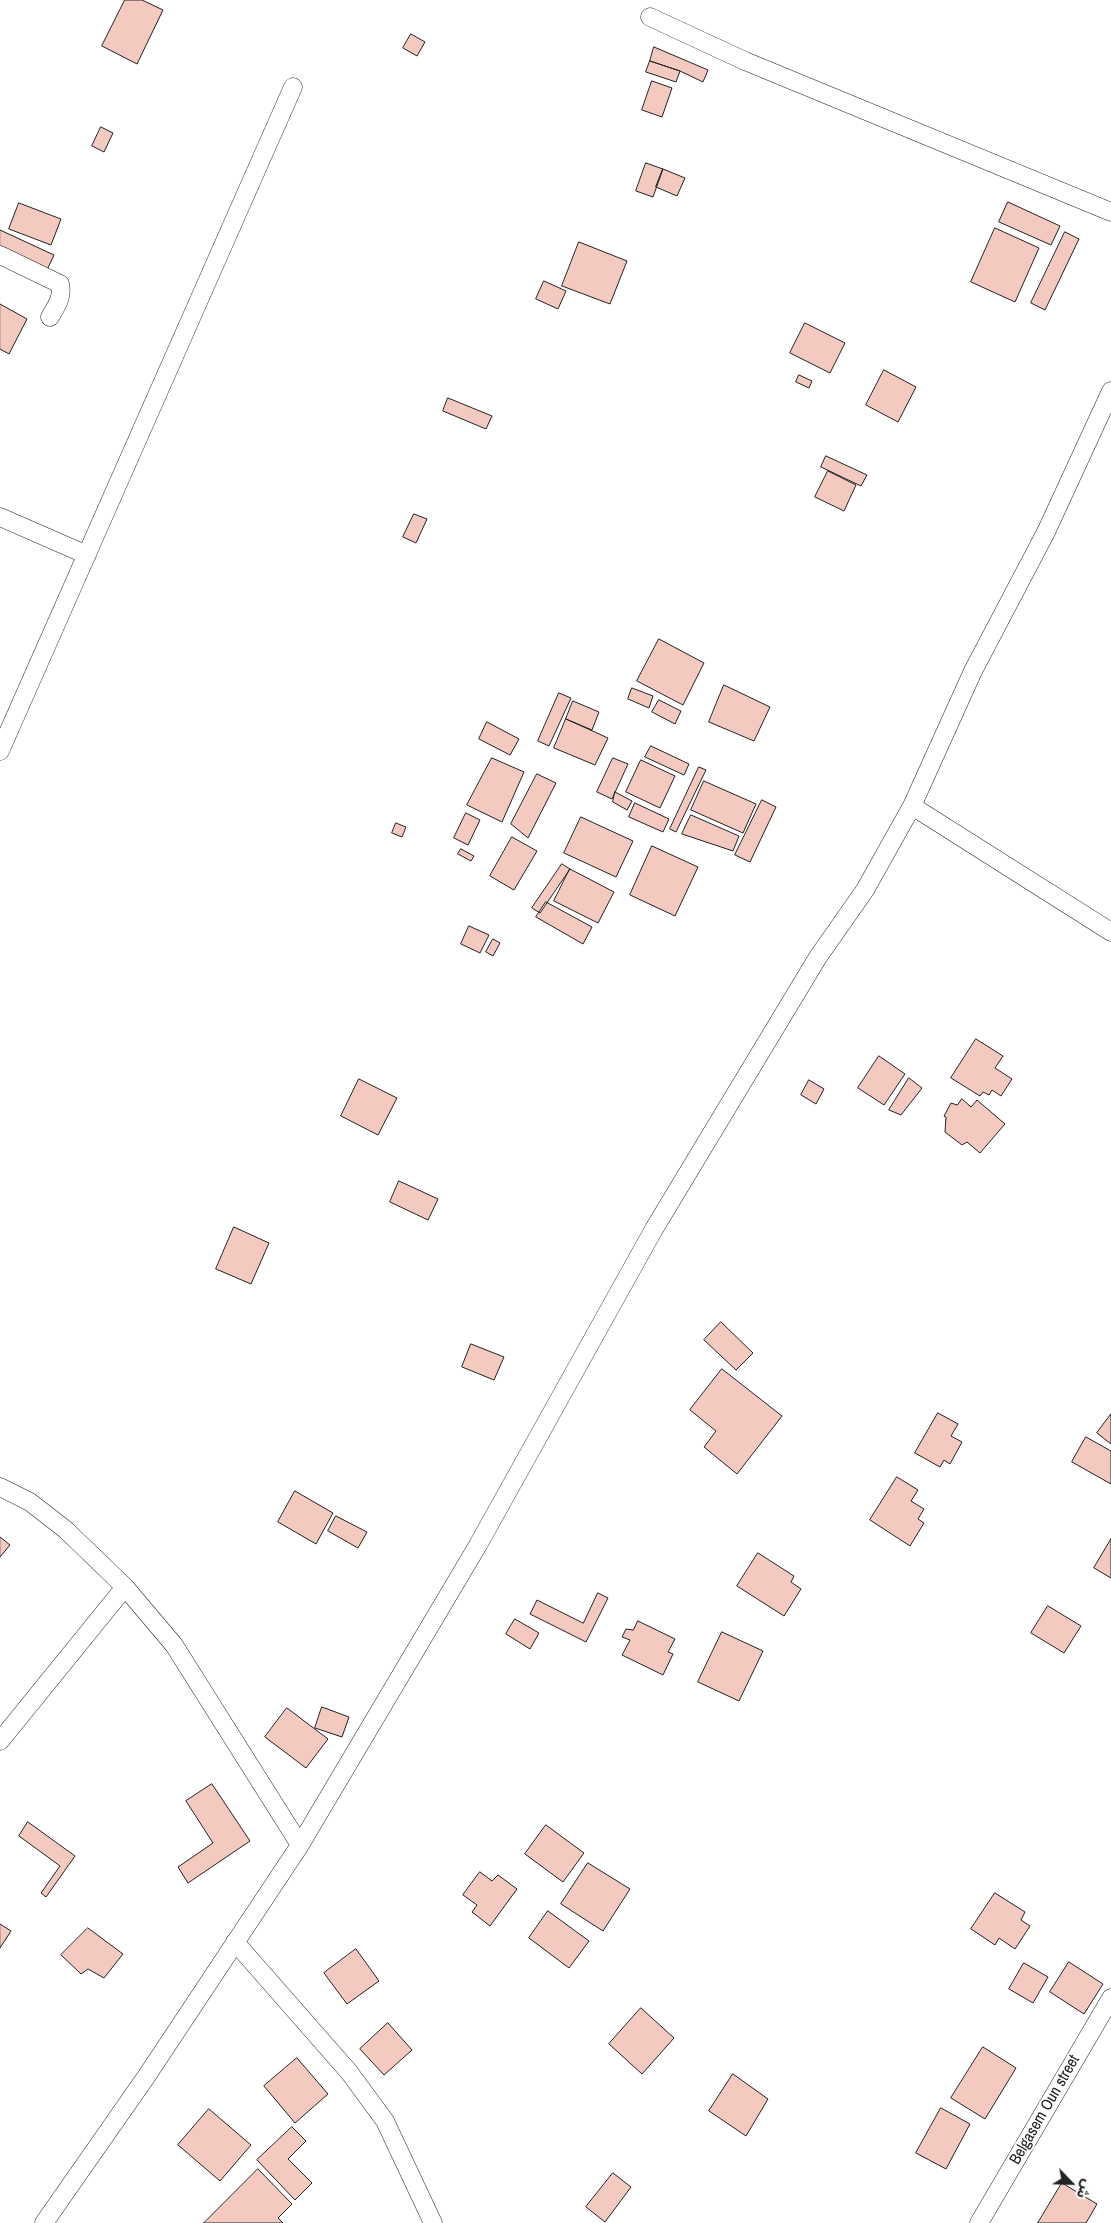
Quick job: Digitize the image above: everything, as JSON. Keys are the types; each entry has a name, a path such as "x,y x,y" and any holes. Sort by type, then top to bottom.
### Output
{"street":[{"path":"650,17 746,61 1111,212"},
{"path":"0,751 293,87"},
{"path":"0,255 60,284 62,292 50,317"},
{"path":"44,2223 146,2077 300,1845 483,1536 659,1221 818,957 865,890 912,806 973,671 1046,532 1111,390"},
{"path":"0,517 87,555"},
{"path":"912,806 1111,932"},
{"path":"0,1487 30,1502 66,1530 126,1587 174,1645 300,1845"},
{"path":"0,1741 126,1587"},
{"path":"235,1942 349,2072 385,2121 433,2223"},
{"name":"Belgasem Oun street","path":"979,2223 1111,1998"}],"building":[{"path":"125,0 142,0 163,10 137,64 102,46"},
{"path":"411,34 425,42 417,56 403,48"},
{"path":"654,47 708,70 703,82 680,71 650,61"},
{"path":"650,61 680,71 676,82 646,72"},
{"path":"652,81 672,88 662,117 642,110"},
{"path":"101,127 113,133 104,152 92,146"},
{"path":"646,163 663,169 653,197 636,191"},
{"path":"663,169 685,178 677,196 656,187"},
{"path":"1008,202 1060,226 1051,245 999,222"},
{"path":"19,203 61,219 51,245 9,229"},
{"path":"995,228 1039,248 1015,302 971,282"},
{"path":"0,230 54,255 47,270 0,248"},
{"path":"1065,232 1079,239 1045,310 1031,303"},
{"path":"579,242 627,261 610,304 562,286"},
{"path":"544,281 566,291 558,309 536,299"},
{"path":"0,304 27,319 9,354 0,349"},
{"path":"805,323 845,343 830,373 790,353"},
{"path":"884,370 916,387 898,422 866,405"},
{"path":"799,375 812,381 809,388 796,382"},
{"path":"448,398 492,416 486,429 443,411"},
{"path":"826,456 867,475 861,486 821,467"},
{"path":"828,471 856,485 844,511 815,497"},
{"path":"414,514 427,519 416,543 403,537"},
{"path":"659,639 704,663 683,705 637,681"},
{"path":"724,685 770,707 754,741 709,722"},
{"path":"632,688 653,696 649,708 628,699"},
{"path":"559,693 571,698 549,746 538,741"},
{"path":"659,700 681,711 675,724 652,712"},
{"path":"573,701 599,712 592,730 566,719"},
{"path":"566,719 608,738 595,765 554,748"},
{"path":"487,722 519,739 510,755 479,739"},
{"path":"651,746 689,764 684,775 645,757"},
{"path":"492,758 524,772 502,822 467,805"},
{"path":"613,758 628,764 612,799 597,792"},
{"path":"641,760 675,776 660,808 626,792"},
{"path":"699,767 706,770 676,832 670,829"},
{"path":"537,774 556,783 528,838 511,824"},
{"path":"704,781 756,804 743,833 691,810"},
{"path":"615,792 632,801 627,810 613,802"},
{"path":"762,800 776,807 750,862 735,855"},
{"path":"635,803 669,819 663,832 629,817"},
{"path":"466,813 480,820 468,845 454,838"},
{"path":"691,815 739,836 733,851 682,834"},
{"path":"581,817 633,841 616,877 564,853"},
{"path":"396,823 406,827 402,837 392,833"},
{"path":"512,837 537,851 514,890 490,876"},
{"path":"652,846 698,867 675,916 630,895"},
{"path":"461,849 474,856 471,861 458,854"},
{"path":"562,864 570,869 540,913 532,908"},
{"path":"570,869 614,892 598,923 554,901"},
{"path":"546,902 592,927 583,944 536,917"},
{"path":"469,926 489,935 480,953 461,944"},
{"path":"493,939 500,943 493,956 486,952"},
{"path":"976,1039 1003,1056 995,1068 1012,1079 1001,1096 992,1090 989,1095 983,1092 980,1096 951,1078"},
{"path":"879,1056 905,1074 884,1105 858,1088"},
{"path":"909,1078 922,1088 901,1115 889,1110"},
{"path":"359,1079 397,1098 378,1135 341,1116"},
{"path":"809,1080 824,1089 816,1104 801,1095"},
{"path":"962,1099 971,1107 977,1100 1005,1124 980,1153 967,1142 962,1145 945,1132 946,1117 944,1116 951,1103 957,1105"},
{"path":"399,1181 438,1199 428,1220 390,1202"},
{"path":"234,1227 269,1243 251,1284 216,1269"},
{"path":"721,1322 753,1353 736,1370 704,1340"},
{"path":"471,1344 504,1357 494,1380 462,1367"},
{"path":"722,1369 782,1416 737,1474 704,1447 716,1431 690,1410"},
{"path":"938,1413 958,1424 951,1436 962,1442 950,1464 944,1460 940,1467 915,1453"},
{"path":"1111,1414 1111,1444 1097,1433"},
{"path":"1086,1437 1111,1451 1111,1484 1072,1462"},
{"path":"897,1477 918,1490 911,1501 924,1509 918,1519 924,1523 910,1546 870,1520"},
{"path":"295,1491 333,1513 316,1544 278,1522"},
{"path":"336,1516 367,1532 358,1548 328,1531"},
{"path":"0,1537 10,1545 0,1557"},
{"path":"1111,1539 1111,1578 1094,1568"},
{"path":"758,1553 794,1576 791,1582 801,1589 784,1616 737,1586"},
{"path":"598,1593 608,1598 586,1642 530,1614 537,1600 583,1623"},
{"path":"1048,1606 1081,1626 1064,1653 1031,1633"},
{"path":"515,1619 539,1633 530,1649 506,1634"},
{"path":"638,1621 675,1639 668,1652 673,1654 663,1675 622,1655 630,1640 622,1637 626,1629 633,1630"},
{"path":"722,1632 763,1651 739,1701 698,1682"},
{"path":"322,1707 349,1717 342,1737 315,1728"},
{"path":"287,1708 328,1739 306,1768 265,1737"},
{"path":"212,1784 250,1841 188,1883 178,1867 213,1843 186,1801"},
{"path":"28,1822 75,1856 46,1897 41,1893 60,1866 19,1836"},
{"path":"546,1825 584,1853 563,1882 525,1854"},
{"path":"588,1863 630,1889 603,1931 561,1904"},
{"path":"480,1872 492,1881 498,1875 517,1889 490,1926 472,1912 477,1905 463,1895"},
{"path":"995,1893 1025,1912 1021,1920 1030,1926 1015,1949 999,1938 995,1945 971,1929"},
{"path":"548,1911 589,1941 569,1968 529,1938"},
{"path":"0,1924 11,1931 0,1948"},
{"path":"88,1928 123,1954 104,1978 88,1969 81,1974 61,1955"},
{"path":"356,1949 379,1981 347,2004 324,1973"},
{"path":"1069,1962 1103,1984 1084,2014 1050,1992"},
{"path":"1024,1963 1048,1977 1033,2003 1009,1989"},
{"path":"641,2008 674,2038 642,2074 609,2044"},
{"path":"388,2023 412,2050 384,2075 360,2049"},
{"path":"983,2047 1016,2068 985,2119 951,2098"},
{"path":"297,2058 328,2094 295,2123 264,2086"},
{"path":"733,2074 768,2099 746,2136 709,2111"},
{"path":"941,2108 970,2124 946,2169 916,2153"},
{"path":"209,2109 251,2145 220,2181 178,2145"},
{"path":"292,2127 306,2141 288,2159 312,2183 295,2200 257,2160"},
{"path":"258,2169 292,2204 278,2218 283,2223 204,2223"},
{"path":"613,2173 631,2187 605,2222 586,2207"},
{"path":"1062,2183 1097,2204 1086,2223 1038,2223"}]}
